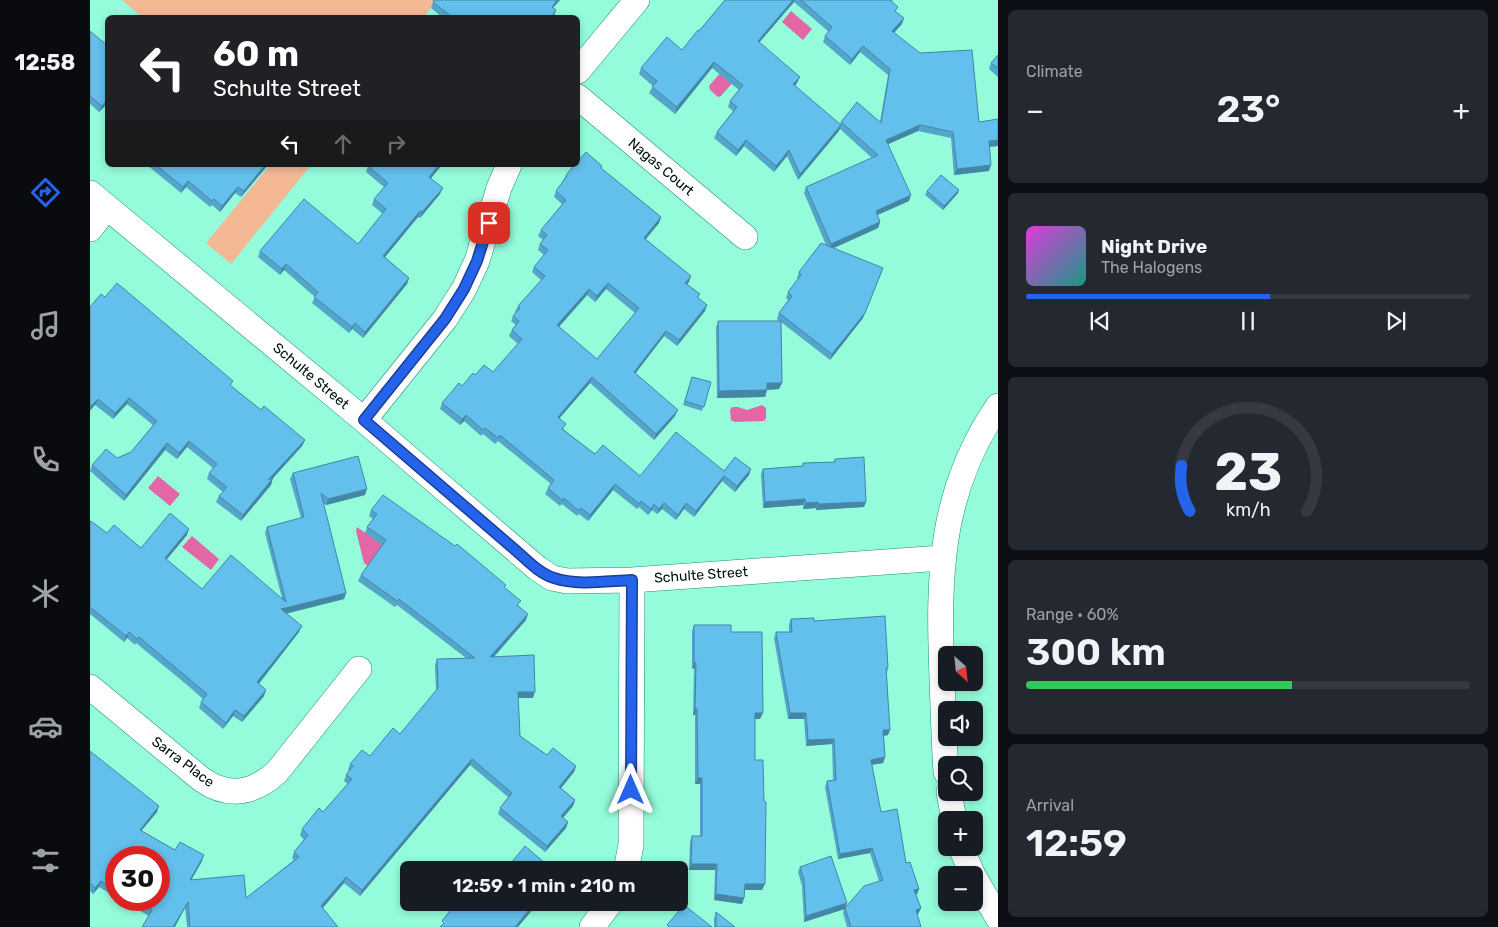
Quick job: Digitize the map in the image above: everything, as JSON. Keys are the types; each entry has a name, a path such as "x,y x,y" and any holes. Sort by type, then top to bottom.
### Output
{"street":[{"path":"580,69 636,0"},
{"name":"Nagas Court","path":"580,99 745,236"},
{"path":"364,420 445,319 464,289 477,261 499,188 508,167"},
{"path":"90,229 99,200"},
{"name":"Schulte Street","path":"99,200 364,420 513,548 552,578 582,582 632,580 942,558"},
{"path":"945,756 939,617 942,558 952,505 962,475 977,442 998,406"},
{"path":"628,861 631,846 632,580"},
{"name":"Sarra Place","path":"90,687 200,779 238,799 246,791 261,784 277,772 359,669"},
{"path":"983,893 998,918"},
{"path":"592,927 605,911"}],"shaded area":[{"path":"122,0 437,0 425,15 140,15"},
{"path":"791,11 812,29 803,40 782,22"},
{"path":"727,65 741,73 718,97 710,90 709,86"},
{"path":"268,167 309,167 231,264 206,243"},
{"path":"762,405 766,408 766,418 764,421 735,422 731,420 730,410 732,407 747,410"},
{"path":"158,476 180,494 170,506 148,488"},
{"path":"357,527 384,546 369,567 364,563 356,531"},
{"path":"192,536 219,559 211,570 182,547"}],"building":[{"path":"434,0 557,0 552,7 556,10 553,15 450,15 433,2"},
{"path":"725,0 793,0 758,41 800,77 793,84 841,125 800,174 789,150 776,166 746,140 738,150 717,132 737,107 730,101 743,85 714,62 677,107 652,87 657,81 641,68 667,37 682,50"},
{"path":"801,0 890,0 898,7 895,11 904,18 892,31 920,53 972,50 979,122 998,119 998,140 989,141 991,165 957,169 953,132 920,125 886,140 911,195 876,211 880,222 831,244 806,187 878,155 841,122 857,102 881,123 890,69 863,46 852,59 825,36 832,27"},
{"path":"90,31 105,44 105,102 102,106 90,96"},
{"path":"998,55 998,68 991,63"},
{"path":"586,152 602,166 601,168 661,217 644,238 691,276 685,283 700,294 697,297 707,305 679,340 666,331 634,372 678,410 656,434 592,377 558,417 566,424 562,429 595,454 603,445 640,476 676,432 724,471 735,457 751,469 737,486 724,476 696,511 686,503 678,515 664,503 659,509 654,504 651,509 641,501 639,504 615,484 590,515 581,508 579,511 564,498 563,501 548,488 554,480 500,435 498,438 485,428 483,430 466,415 462,419 442,403 459,383 462,386 473,373 475,375 484,365 493,372 522,339 512,330 519,321 513,316 520,308 518,306 545,276 534,267 548,250 540,244 547,235 541,230 566,200 556,191 572,167 580,167 580,159","holes":["608,283 639,308 597,359 557,325 589,289 597,296"]},
{"path":"158,167 263,167 244,191 238,187 222,206 214,199 212,201 188,181 183,187"},
{"path":"369,167 437,167 429,177 443,188 422,212 420,211 383,256 409,278 365,332 355,323 352,327 314,297 318,292 286,264 282,269 260,251 304,199 358,244 386,209 374,199 388,183"},
{"path":"941,175 959,190 944,206 927,191"},
{"path":"821,243 883,268 865,313 832,354 779,313 792,296 788,292 801,275 799,272"},
{"path":"117,283 233,381 230,385 261,410 264,406 305,440 268,480 273,478 243,515 219,496 227,487 209,473 217,464 189,441 179,453 167,443 126,495 92,465 106,449 117,458 131,452 157,421 129,398 115,413 98,399 90,407 90,307 101,294 105,297"},
{"path":"718,321 781,321 782,383 767,383 767,390 719,391"},
{"path":"692,377 711,382 704,407 685,401"},
{"path":"358,456 367,489 328,499 321,493 346,593 281,609 302,626 257,682 266,690 244,716 235,710 226,723 201,702 207,694 139,637 137,639 129,632 126,636 90,607 90,522 107,533 114,525 141,548 170,513 189,529 165,558 202,589 231,555 286,602 267,527 304,517 293,473"},
{"path":"864,457 866,502 818,504 818,502 806,503 805,499 765,502 763,469 803,466 803,463 835,462 835,459"},
{"path":"383,495 455,546 457,544 506,585 504,587 521,601 517,605 528,614 490,657 534,655 535,692 518,692 520,736 547,755 553,748 576,766 559,787 575,800 561,816 568,822 547,846 500,808 512,793 472,759 362,890 346,877 321,906 338,927 190,927 188,902 173,927 142,927 151,911 170,911 170,847 175,850 180,842 204,855 190,880 244,875 246,898 299,857 294,852 308,835 302,829 319,808 323,812 352,779 346,775 353,766 350,764 362,750 370,756 393,728 400,734 438,688 437,659 475,658 399,599 397,601 361,575 386,540 367,527 377,514 371,510"},
{"path":"885,616 890,730 883,730 885,757 871,760 881,812 897,809 906,863 910,862 919,889 914,890 921,908 916,910 921,927 851,927 845,908 864,886 883,880 872,848 840,854 827,781 836,780 834,739 808,740 806,713 790,713 776,632 792,632 791,619 814,618 814,621"},
{"path":"694,625 731,625 731,632 762,632 763,713 755,713 755,760 763,760 764,801 766,802 765,884 745,884 744,898 716,894 717,864 691,864 692,836 702,836 702,778 698,778"},
{"path":"90,751 159,806 140,830 168,846 105,846 105,883 101,881 95,888 90,883"},
{"path":"525,846 542,861 512,861"},
{"path":"831,856 847,903 806,916 804,880 800,867"},
{"path":"688,908 712,927 669,927 667,925 679,911 688,911"},
{"path":"450,911 528,911 515,927 440,927 444,923 442,921"},
{"path":"716,912 735,927 716,927"}],"route":[{"path":"489,223 477,261 464,289 445,319 364,420 513,548 552,578 582,582 632,580 631,790"}]}
